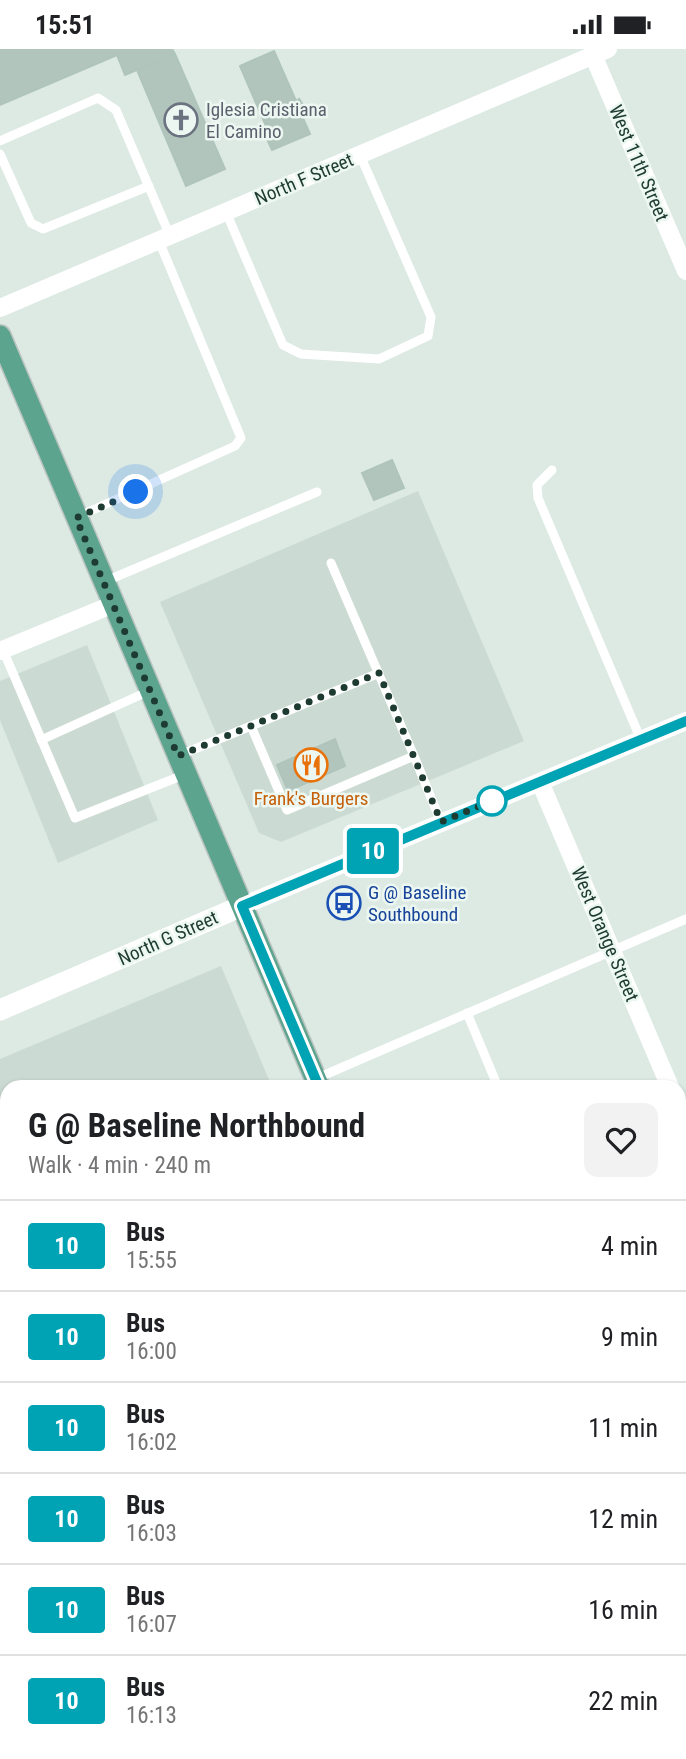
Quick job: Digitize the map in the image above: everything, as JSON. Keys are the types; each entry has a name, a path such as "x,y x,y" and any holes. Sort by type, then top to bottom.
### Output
{"main road":[{"path":"0,337 316,1080"}],"street":[{"name":"North F Street","path":"0,308 600,52"},
{"name":"West 11th Street","path":"600,52 686,271"},
{"path":"1,651 114,604"},
{"name":"North G Street","path":"0,1010 686,721"},
{"name":"West Orange Street","path":"540,782 667,1080"}],"lane":[{"path":"0,141 98,98 116,110 149,186 164,238 241,438 235,446 76,518"},
{"path":"0,154 31,223 43,229 149,186"},
{"path":"226,212 283,345 301,354 379,359 428,336 430,317 360,155"},
{"path":"552,470 537,485 538,498 641,740"},
{"path":"104,581 317,492"},
{"path":"331,563 441,822"},
{"path":"1,651 75,818 182,765 251,726 379,673"},
{"path":"41,740 149,691"},
{"path":"251,726 287,810 414,756"},
{"path":"323,1080 467,1013 686,919"},
{"path":"467,1013 495,1080"}],"shaded area":[{"path":"418,491 524,741 281,842 259,833 160,602"},
{"path":"87,645 158,820 58,863 0,720 0,681"},
{"path":"221,966 269,1080 0,1080 0,1059"}],"building":[{"path":"0,49 172,49 175,54 125,75 117,55 0,105"},
{"path":"274,51 296,101 299,99 303,105 298,107 310,134 272,150 262,128 266,126 240,66"},
{"name":"Iglesia Cristiana El Camino","path":"175,54 225,169 186,186 137,70"},
{"path":"392,460 404,488 374,500 362,473"},
{"name":"Frank's Burgers","path":"335,739 345,766 288,791 277,765"}],"bus line":[{"name":"10","path":"316,1080 242,906 686,721"}],"place":[{"name":"Iglesia Cristiana El Camino","path":"181,120"},
{"name":"Frank's Burgers","path":"311,765"},
{"name":"G @ Baseline Southbound","path":"344,903"}],"route":[{"path":"136,492 76,518 178,756 379,673 441,822 492,801"}]}
